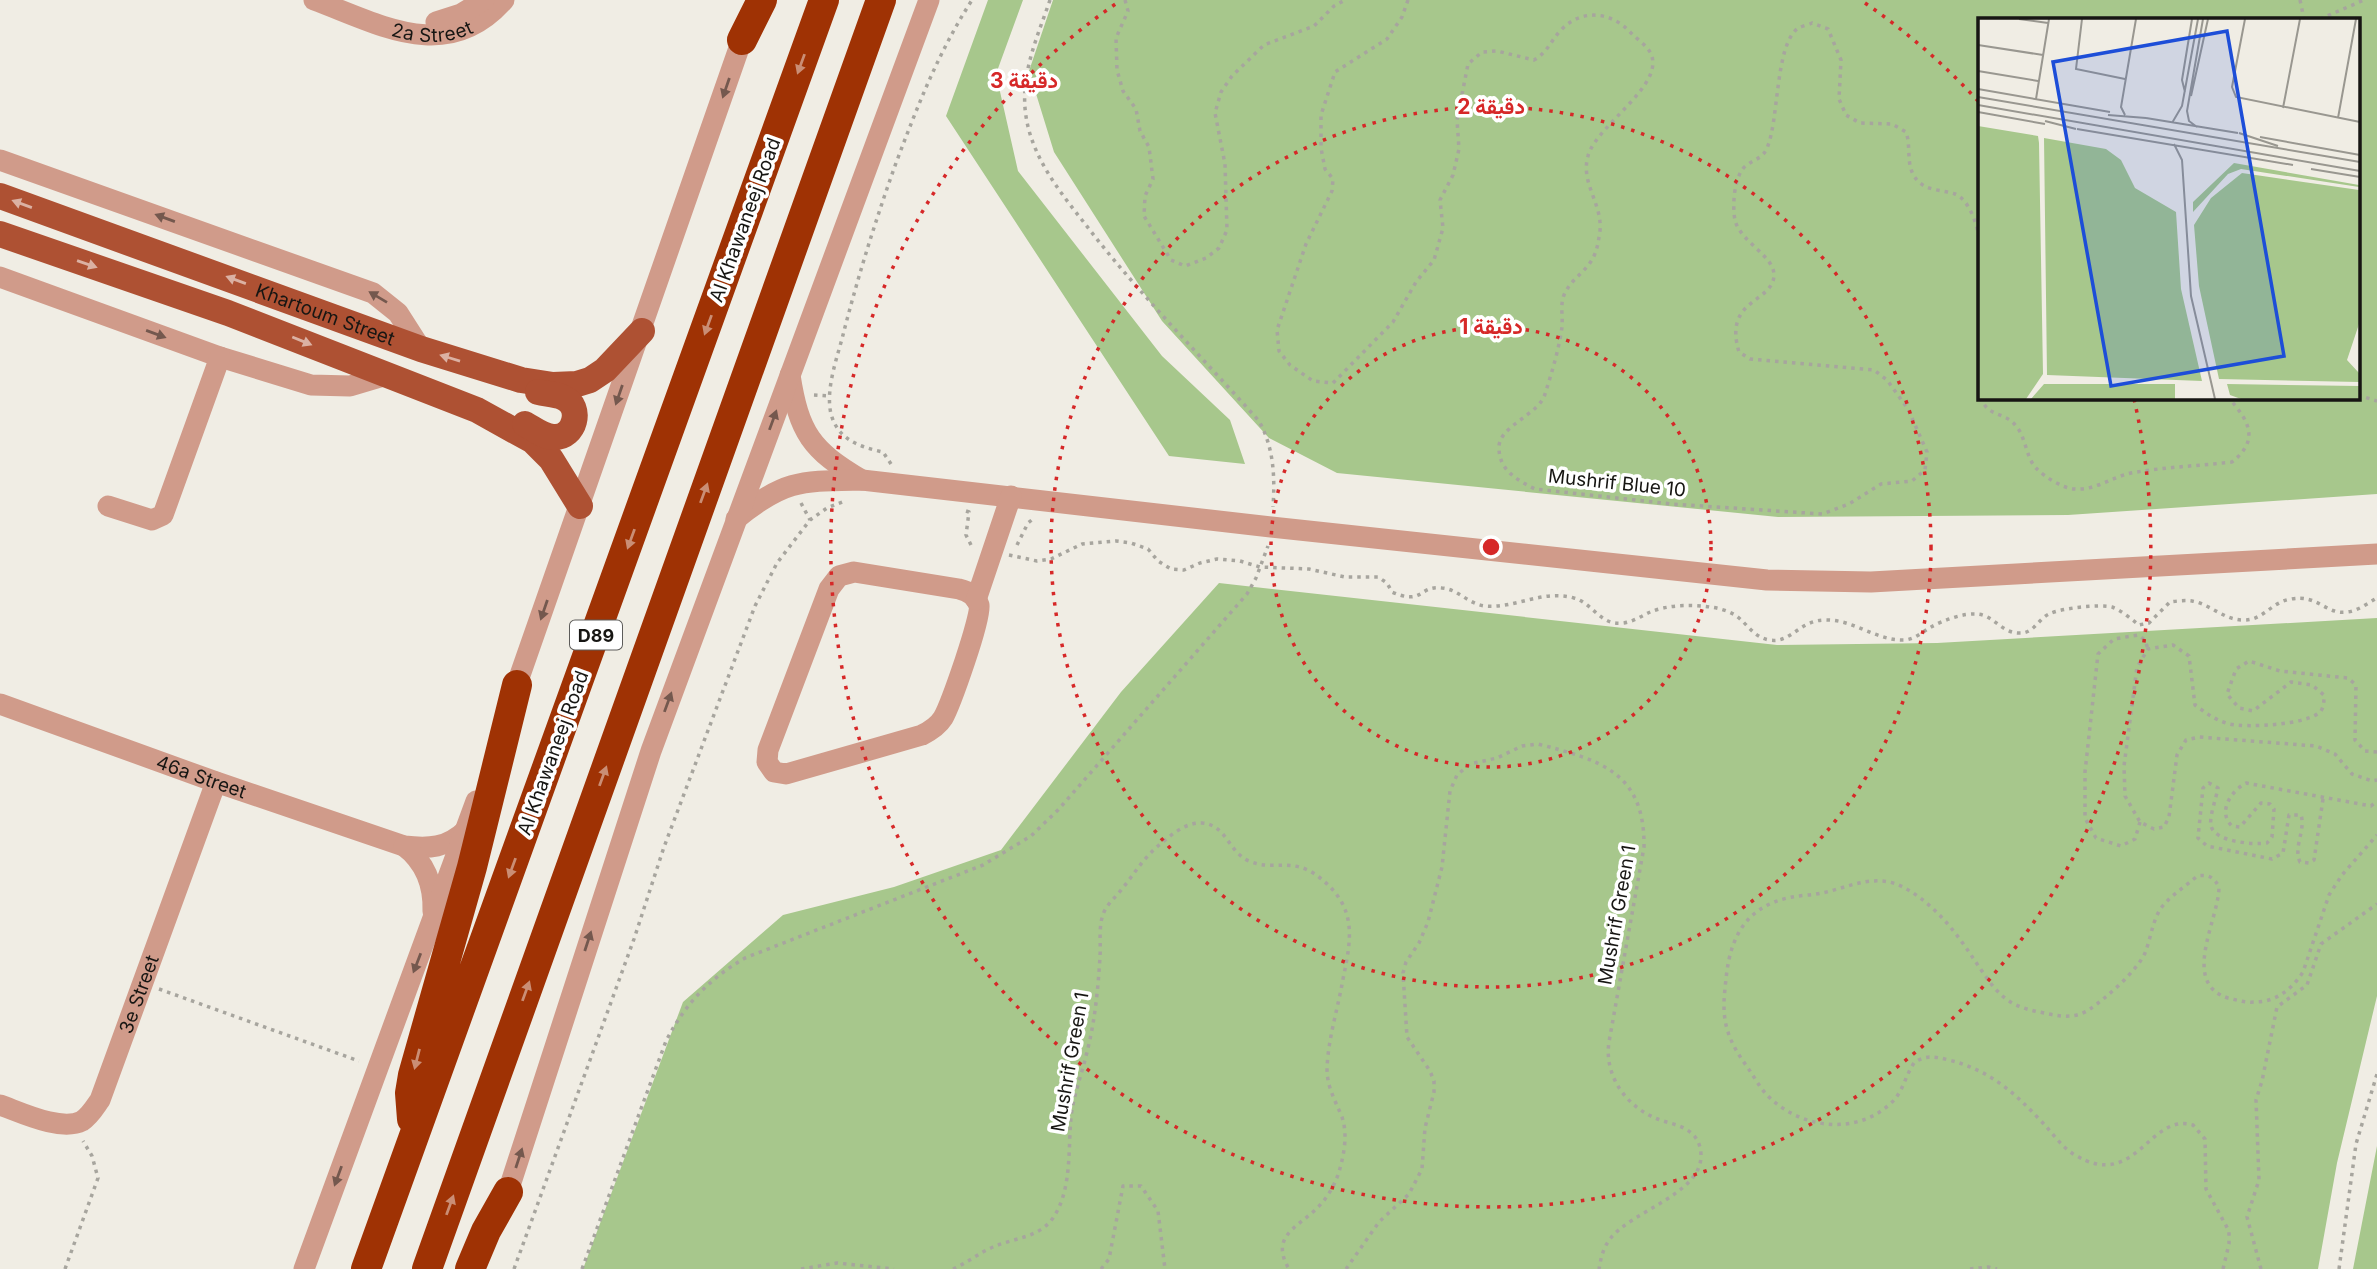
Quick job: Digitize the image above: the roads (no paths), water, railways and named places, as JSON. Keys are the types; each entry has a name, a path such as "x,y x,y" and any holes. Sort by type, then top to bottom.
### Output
{"highway":[{"path":"742,40 762,0"},
{"name":"Al Khawaneej Road","path":"366,1269 824,0"},
{"name":"D89","path":"427,1269 881,0"},
{"path":"414,1133 411,1111 413,1075 472,867 517,685"},
{"path":"470,1269 486,1231 508,1192"}],"main road":[{"name":"Khartoum Street","path":"0,195 421,349 521,380 576,384 590,380 605,370 642,331"},
{"name":"Khartoum Street","path":"0,234 228,313 477,410 533,441 551,459 580,506"},
{"path":"477,410 508,414 537,432 554,437 562,436 573,424 574,408 563,397 515,386 496,371"}],"street":[{"name":"2a Street","path":"314,0 401,33 436,36 453,32 480,9"},
{"path":"480,9 504,0"},
{"path":"304,1269 466,830 756,0"},
{"path":"481,1269 634,800 929,0"},
{"path":"0,160 373,293 398,313 421,349"},
{"path":"0,277 220,358 311,385 350,386 387,375"},
{"path":"108,506 152,520 163,515 220,358"},
{"path":"790,372 796,409 813,442 830,460 862,480"},
{"path":"736,519 766,495 792,484 862,480 1732,577 1813,582 1871,582 2377,554"},
{"path":"976,600 966,591 959,589 854,572 839,576 829,589 768,750 770,767 774,772 786,774 922,735 937,726 946,711 979,617 976,600 1011,496"},
{"name":"46a Street","path":"0,704 404,846 424,848 446,844 466,830"},
{"name":"3e Street","path":"0,1105 41,1120 73,1124 83,1120 100,1100 216,782"},
{"path":"404,846 421,863 427,875 433,900 431,926"}]}
